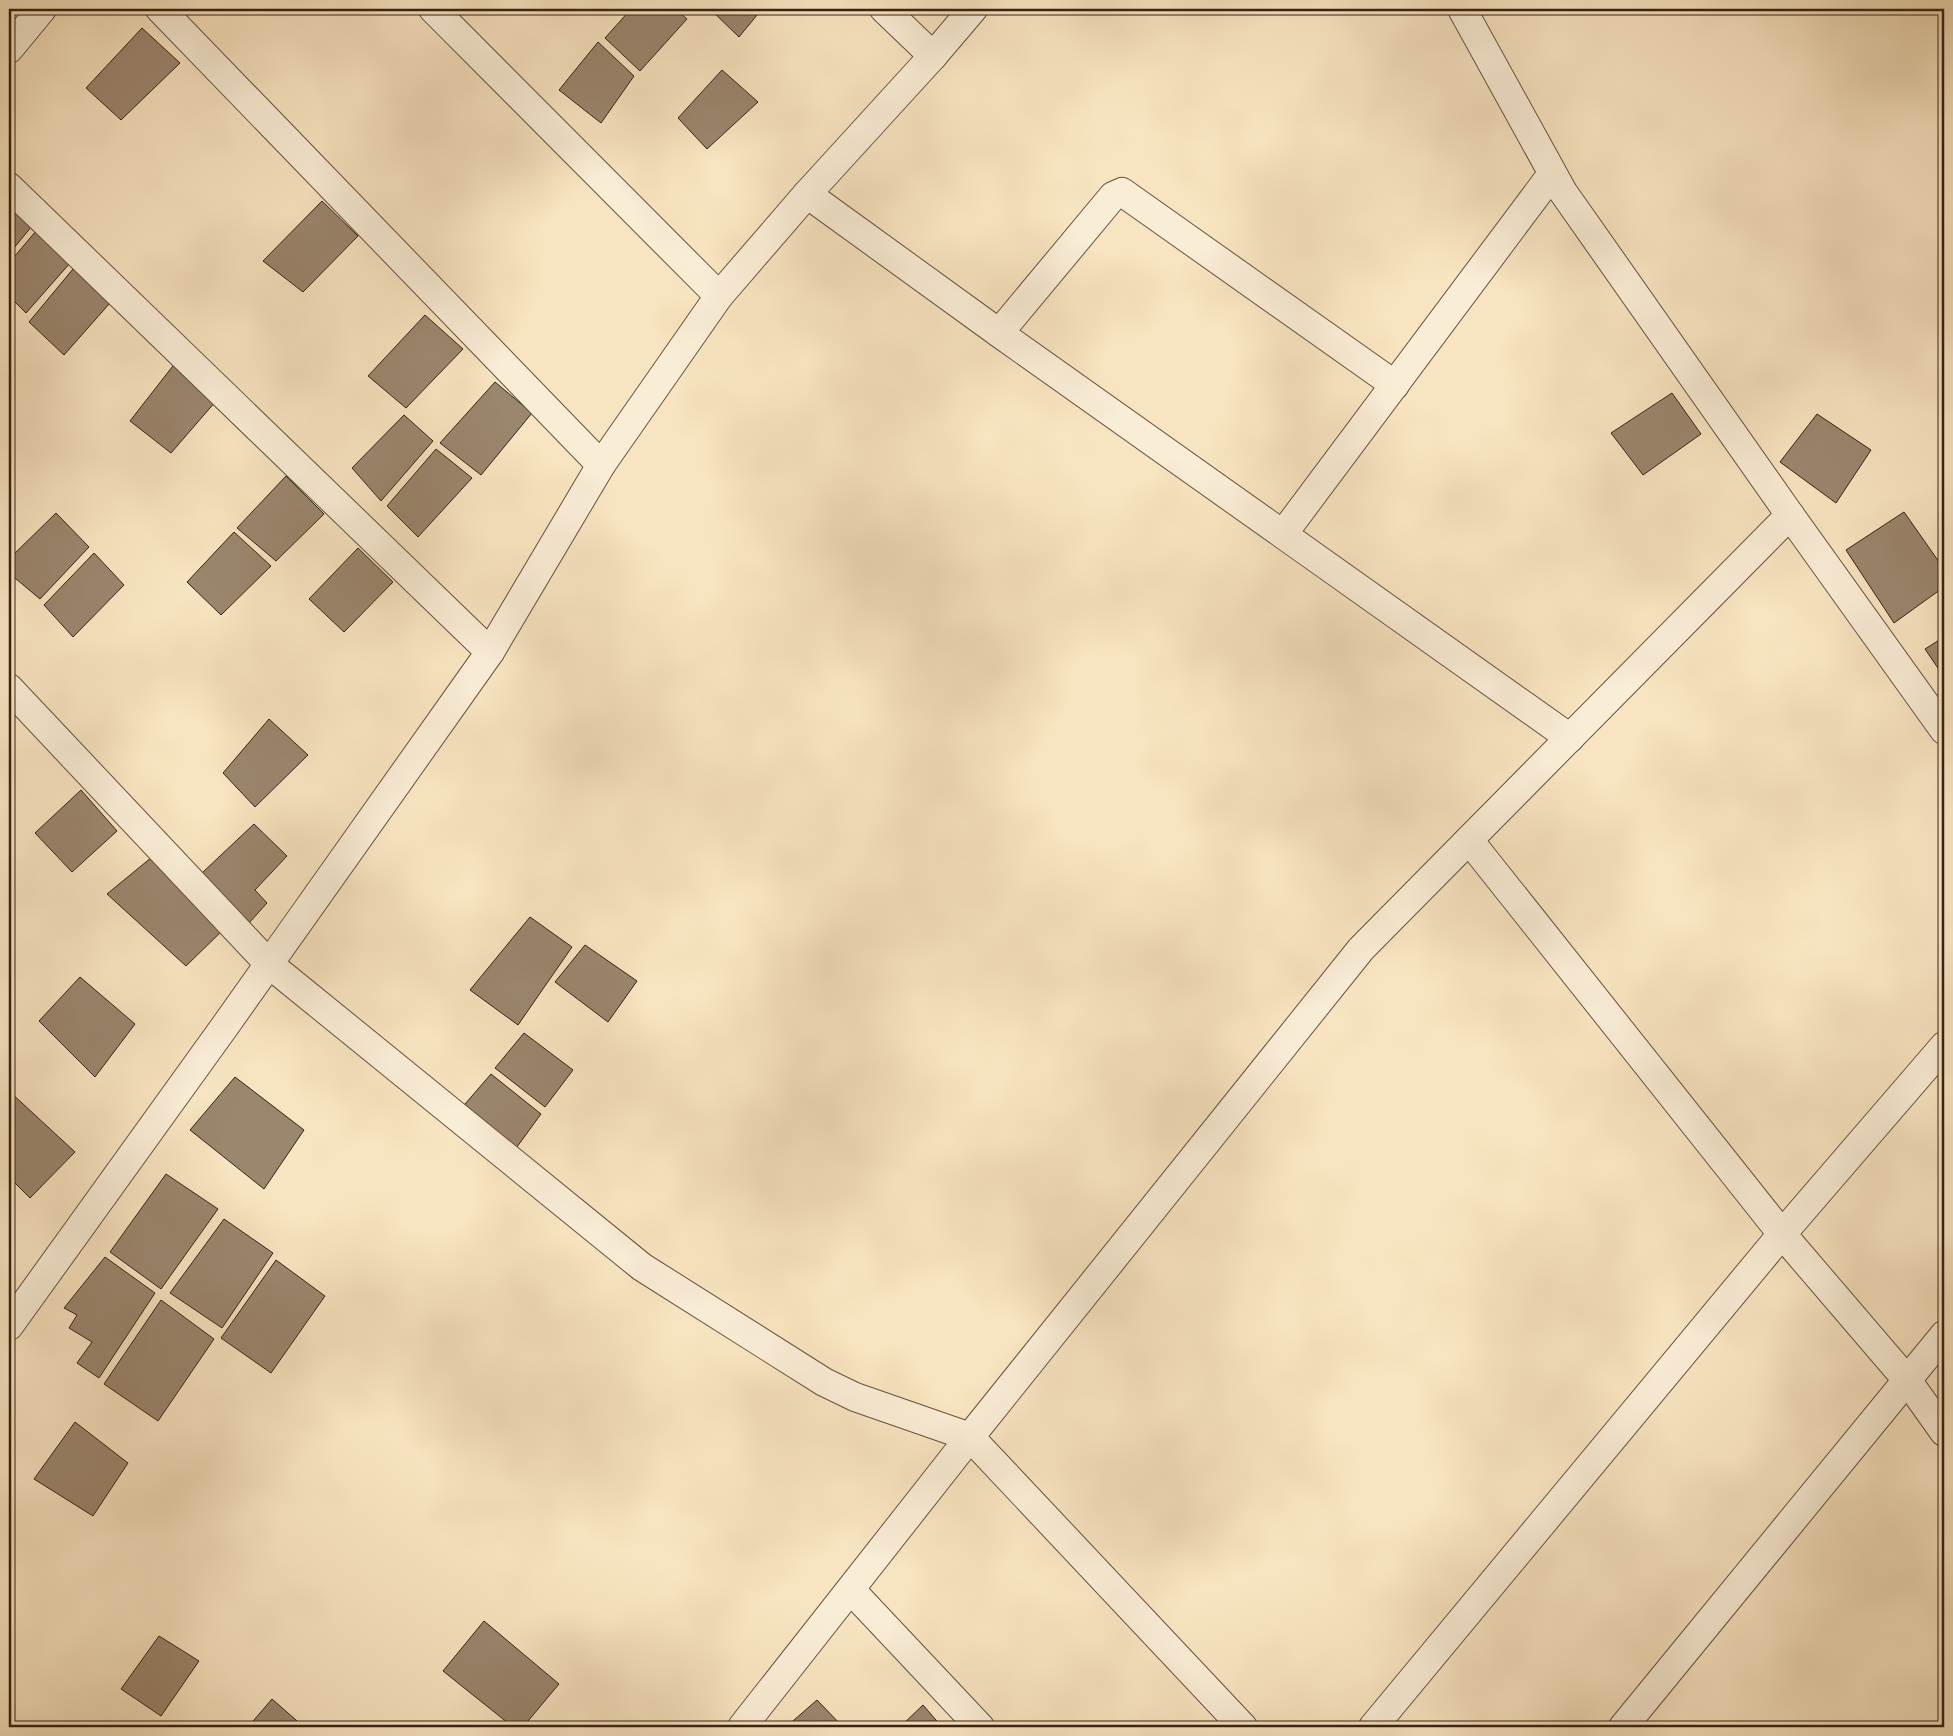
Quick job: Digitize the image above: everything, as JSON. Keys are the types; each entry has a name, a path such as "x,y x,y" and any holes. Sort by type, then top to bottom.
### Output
{"street":[{"path":"9,49 42,9"},
{"path":"160,9 601,465"},
{"path":"433,9 719,296"},
{"path":"884,9 933,56"},
{"path":"9,1326 490,652 601,465 719,296 807,194 933,56 973,9"},
{"path":"1462,9 1562,192 1944,730"},
{"path":"1283,534 1552,174"},
{"path":"9,187 490,652"},
{"path":"999,332 1113,196 1122,192 1395,385"},
{"path":"807,194 1570,738"},
{"path":"742,1727 970,1438 1361,949 1790,515"},
{"path":"9,688 268,964 642,1267 824,1382 855,1397 970,1438 1243,1727"},
{"path":"1469,840 1782,1234 1907,1380 1944,1432"},
{"path":"1372,1727 1782,1234 1944,1046"},
{"path":"1623,1727 1944,1335"},
{"path":"851,1590 980,1727"}],"building":[{"path":"631,9 675,9 687,19 640,71 605,38"},
{"path":"710,9 762,9 739,37"},
{"path":"142,28 180,63 121,120 86,88"},
{"path":"598,42 634,76 601,123 559,90"},
{"path":"722,70 758,102 707,149 678,118"},
{"path":"322,201 358,236 303,292 263,261"},
{"path":"9,205 32,226 9,254"},
{"path":"36,231 71,262 26,313 9,296 9,263"},
{"path":"73,269 110,303 64,355 29,322"},
{"path":"425,315 463,349 406,408 368,376"},
{"path":"176,362 216,401 171,453 130,421"},
{"path":"495,382 532,413 481,475 440,443"},
{"path":"1672,393 1701,434 1643,475 1611,433"},
{"path":"1817,414 1871,450 1836,503 1780,462"},
{"path":"404,415 433,441 381,501 352,468"},
{"path":"436,449 472,478 418,537 387,506"},
{"path":"286,476 324,514 276,561 237,528"},
{"path":"1904,512 1944,569 1944,587 1894,623 1846,550"},
{"path":"56,513 89,547 40,599 9,573 9,559"},
{"path":"234,532 271,566 221,615 187,582"},
{"path":"358,548 393,582 344,632 309,599"},
{"path":"94,553 124,585 73,637 44,605"},
{"path":"1944,637 1944,677 1925,649"},
{"path":"269,719 308,755 255,807 223,773"},
{"path":"81,790 117,831 72,872 35,833"},
{"path":"254,824 287,856 255,890 267,903 249,923 202,873"},
{"path":"152,857 225,928 186,966 107,894"},
{"path":"530,917 572,947 518,1025 470,990"},
{"path":"585,945 637,981 608,1022 555,982"},
{"path":"80,977 135,1024 95,1077 39,1021"},
{"path":"524,1033 573,1070 545,1107 495,1068"},
{"path":"491,1074 541,1114 514,1151 459,1111"},
{"path":"235,1077 304,1130 264,1189 190,1130"},
{"path":"9,1091 75,1152 30,1198 9,1177"},
{"path":"166,1174 218,1209 161,1289 110,1252"},
{"path":"224,1219 273,1253 222,1328 170,1293"},
{"path":"105,1257 155,1293 99,1378 77,1363 92,1342 69,1328 77,1315 64,1308"},
{"path":"276,1260 325,1296 271,1373 221,1338"},
{"path":"161,1300 214,1339 158,1421 104,1384"},
{"path":"75,1422 128,1463 93,1516 34,1479"},
{"path":"484,1621 559,1684 523,1727 513,1727 443,1671"},
{"path":"159,1636 199,1661 161,1716 121,1689"},
{"path":"272,1699 304,1727 248,1727"},
{"path":"817,1700 843,1727 786,1727"},
{"path":"923,1705 942,1727 900,1727"}]}
